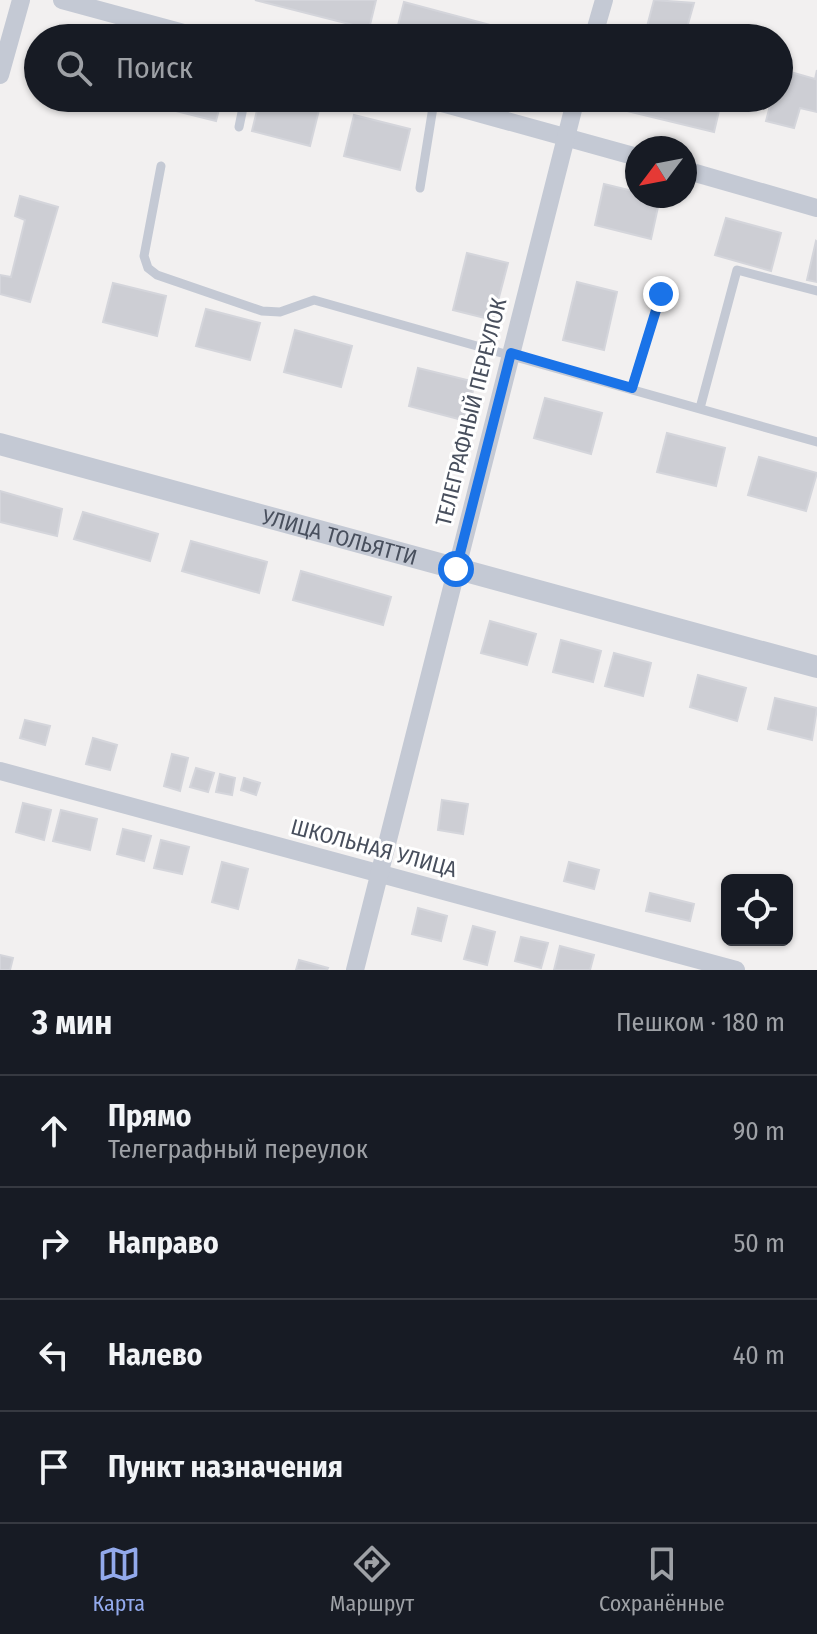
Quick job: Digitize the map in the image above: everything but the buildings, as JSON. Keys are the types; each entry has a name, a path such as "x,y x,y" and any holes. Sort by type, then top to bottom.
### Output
{"street":[{"path":"0,75 21,0"},
{"path":"62,0 150,24"},
{"path":"597,24 604,0"},
{"path":"473,112 625,154"},
{"name":"ТЕЛЕГРАФНЫЙ ПЕРЕУЛОК","path":"355,970 572,112"},
{"path":"697,173 817,208"},
{"name":"УЛИЦА ТОЛЬЯТТИ","path":"0,444 817,667"},
{"name":"ШКОЛЬНАЯ УЛИЦА","path":"0,771 736,970"}],"lane":[{"path":"239,127 242,112"},
{"path":"420,188 428,112"},
{"path":"161,166 144,256 148,268 157,275 262,311 280,312 314,300 511,353 817,442"},
{"path":"700,408 737,270 817,291"},
{"path":"632,388 661,294"}],"route":[{"path":"456,569 511,353 632,388 661,294"}]}
